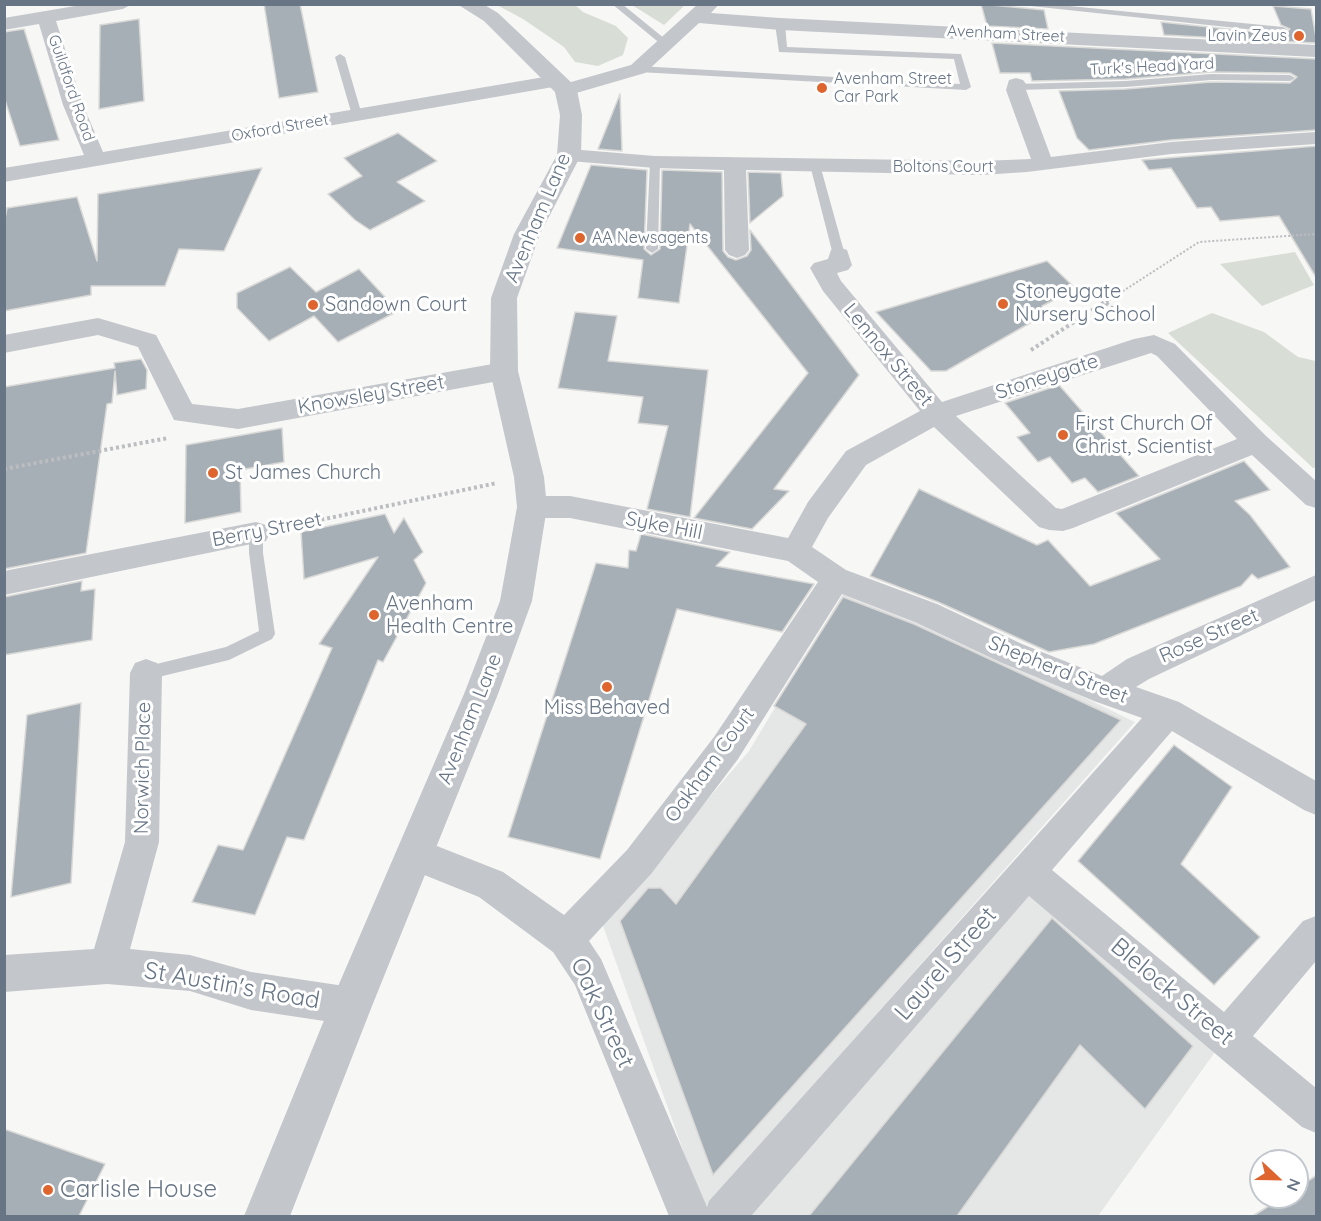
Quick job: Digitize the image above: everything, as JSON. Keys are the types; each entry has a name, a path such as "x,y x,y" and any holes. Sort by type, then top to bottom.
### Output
{"street":[{"path":"4,24 123,4"},
{"path":"466,4 491,17 561,85"},
{"path":"638,69 665,42 703,11"},
{"name":"Avenham Street","path":"703,11 780,24 990,33 1316,38"},
{"name":"Guildford Road","path":"46,17 73,105 96,159"},
{"name":"Oxford Street","path":"4,175 357,115 561,85 638,69"},
{"name":"Avenham Lane","path":"267,1216 351,1006 482,694 516,601 530,492 504,371 504,298 527,234 569,155 571,115 561,85"},
{"path":"1016,85 1043,163"},
{"name":"Boltons Court","path":"569,155 654,162 981,168 1204,144 1317,138"},
{"path":"735,164 737,250"},
{"name":"Lennox Street","path":"839,255 840,265 822,268 831,285 937,414 1048,519 1063,520 1256,442"},
{"path":"4,344 98,326 147,341 180,424"},
{"name":"Stoneygate","path":"795,550 818,510 856,458 937,414 1143,345 1154,344 1166,350 1256,442"},
{"name":"Knowsley Street","path":"180,424 238,418 504,371"},
{"path":"1256,442 1315,494"},
{"name":"Syke Hill","path":"530,492 570,507 795,550"},
{"name":"Berry Street","path":"4,583 256,533"},
{"name":"Shepherd Street","path":"795,550 836,579 926,613 1011,653 1105,691 1168,712 1317,799"},
{"name":"Oakham Court","path":"566,939 639,862 726,748 836,579"},
{"name":"Rose Street","path":"1105,691 1138,669 1317,587"},
{"name":"Norwich Place","path":"107,966 142,842 146,673"},
{"name":"Laurel Street","path":"724,1216 1168,712"},
{"name":"Oak Street","path":"414,854 491,884 566,939 588,972 690,1216"},
{"name":"Blelock Street","path":"1027,872 1317,1113"},
{"path":"1227,1037 1317,934"},
{"name":"St Austin's Road","path":"4,974 107,966 190,973 251,991 351,1006"}],"lane":[{"path":"616,4 665,42"},
{"path":"1016,4 1283,30"},
{"path":"638,69 966,87 958,56 782,50 780,24"},
{"path":"340,57 357,115"},
{"name":"Turk's Head Yard","path":"1016,85 1126,84 1211,77 1290,78"},
{"path":"652,249 654,162"},
{"name":"Lennox Street","path":"815,165 839,255"},
{"path":"146,673 229,653 267,634 256,553 256,533"}],"path":[{"name":"Stoneygate","path":"1027,353 1199,242 1317,234"},
{"path":"4,469 180,424"},
{"name":"Berry Street","path":"256,533 530,492"}],"shaded area":[{"path":"497,5 575,5 583,12 616,26 628,38 623,55 598,66 575,62 564,47 523,19"},
{"path":"632,5 685,5 664,25"},
{"path":"1295,252 1314,285 1262,306 1220,264"},
{"path":"1212,313 1264,332 1298,357 1316,361 1316,467 1313,468 1168,333"},
{"path":"849,584 1135,722 704,1209 602,923 749,751"},
{"path":"1034,890 1220,1045 1098,1216 749,1216"}],"building":[{"path":"264,4 300,4 318,92 279,98"},
{"path":"981,4 1044,10 1048,29 987,26"},
{"path":"1273,6 1311,9 1317,43 1164,35 1161,22 1284,35 1290,29 1281,25"},
{"path":"139,19 144,101 99,109 100,25"},
{"path":"24,29 59,140 20,146 4,97 4,32"},
{"path":"992,43 1317,59 1317,130 1171,140 1089,150 1077,138 1059,91 1126,89 1211,82 1290,83 1297,77 1290,73 1211,72 1126,79 1032,81 1030,73 1000,73"},
{"path":"620,94 622,151 598,149"},
{"path":"398,133 437,161 397,182 425,201 370,230 355,220 328,194 362,176 344,158"},
{"path":"1317,146 1317,279 1279,216 1220,221 1211,207 1197,208 1171,168 1149,170 1142,160"},
{"path":"591,165 647,170 644,249 651,255 660,249 662,170 722,172 723,251 728,257 736,260 747,256 751,250 750,230 859,375 774,489 789,491 752,529 694,518 808,373 690,224 679,303 638,298 643,260 557,248"},
{"path":"262,168 224,251 179,249 165,286 91,286 91,295 4,311 4,224 7,208 77,197 97,261 98,194"},
{"path":"748,172 781,173 783,196 750,223"},
{"path":"1047,261 1076,289 1042,306 1044,315 946,371 931,371 876,312"},
{"name":"Sandown Court","path":"290,267 316,292 359,269 398,311 338,342 314,316 269,341 237,308 237,293"},
{"path":"575,312 617,316 608,361 708,370 690,517 647,509 668,426 638,423 643,397 558,388"},
{"path":"141,359 147,370 146,389 117,395 115,371 112,403 107,404 86,553 4,569 4,387 115,368 114,363"},
{"name":"First Church Of Christ, Scientist","path":"1059,385 1139,476 1098,492 1085,478 1072,483 1050,457 1038,462 1017,437 1030,433 1005,403"},
{"name":"St James Church","path":"282,428 284,462 240,470 241,512 185,523 186,445"},
{"path":"1244,461 1270,490 1235,501 1250,515 1290,567 1258,579 1252,574 1241,586 1094,644 1049,652 938,602 870,576 919,489 1037,545 1048,540 1090,586 1160,559 1116,513"},
{"path":"385,514 394,533 404,518 423,552 414,560 426,583 383,662 378,660 304,840 287,837 255,915 192,902 218,845 243,850 332,648 319,644 378,557 304,579 301,532"},
{"path":"641,534 730,552 716,566 814,584 782,632 677,609 600,859 508,837 596,563 628,568 629,550 636,551"},
{"path":"82,581 81,591 95,589 92,640 4,655 4,597"},
{"path":"843,597 914,624 1121,720 713,1175 620,921 648,888 661,888 676,904 806,724 774,706"},
{"path":"81,703 71,883 11,897 27,715"},
{"path":"1174,745 1232,787 1181,864 1260,937 1214,985 1078,861"},
{"path":"1052,918 1193,1046 1145,1109 1080,1045 957,1216 809,1216"},
{"name":"Carlisle House","path":"4,1129 105,1164 79,1216 4,1216"},
{"path":"1317,1175 1317,1216 1253,1216 1264,1209 1309,1209 1309,1180"}],"place":[{"name":"Lavin Zeus","path":"1299,36"},
{"name":"Avenham Street Car Park","path":"822,88"},
{"name":"AA Newsagents","path":"580,238"},
{"name":"Stoneygate Nursery School","path":"1003,304"},
{"name":"Sandown Court","path":"313,305"},
{"name":"First Church Of Christ, Scientist","path":"1063,435"},
{"name":"St James Church","path":"213,473"},
{"name":"Avenham Health Centre","path":"374,615"},
{"name":"Miss Behaved","path":"607,687"},
{"name":"Carlisle House","path":"48,1190"}]}
